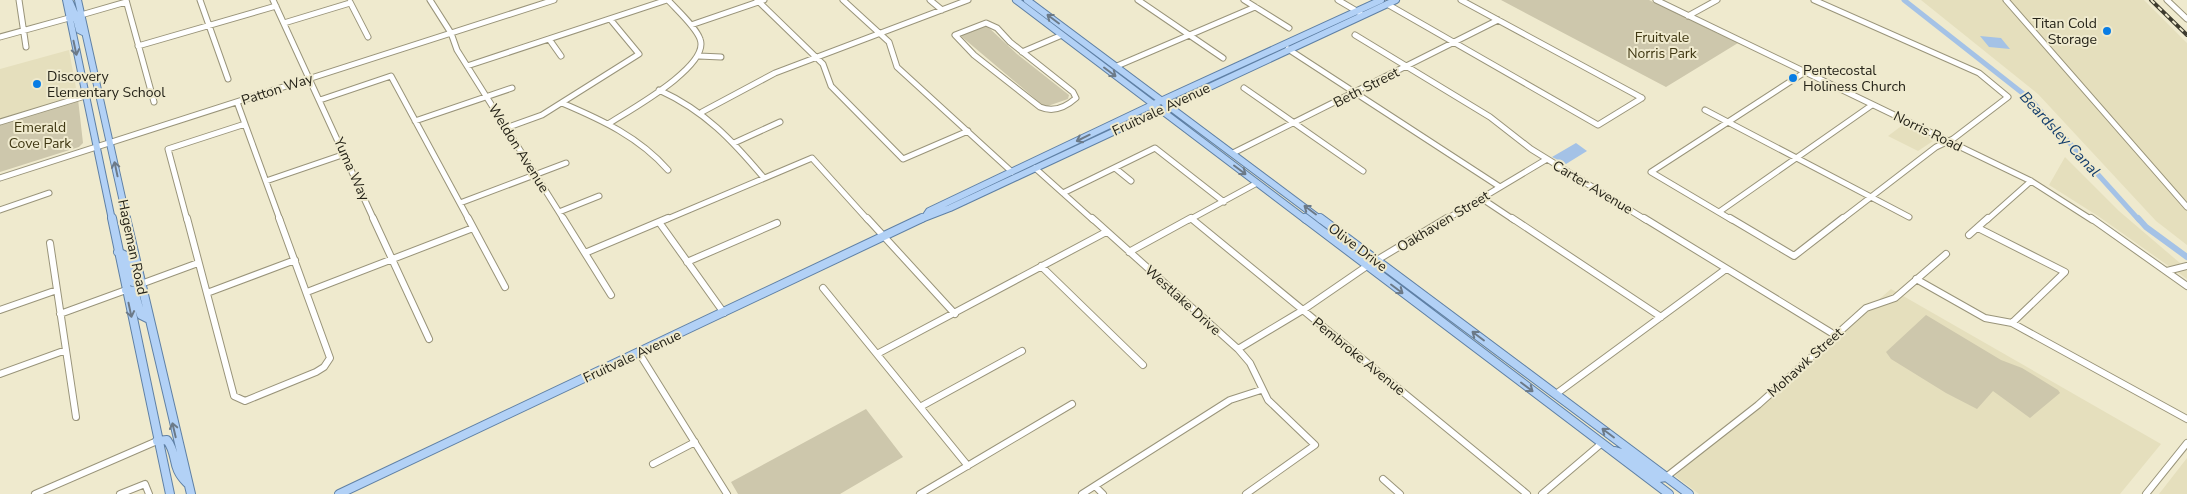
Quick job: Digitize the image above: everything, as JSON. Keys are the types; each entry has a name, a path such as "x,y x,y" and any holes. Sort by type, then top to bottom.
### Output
{"main road":[{"path":"67,0 75,14 81,15"},
{"name":"Hageman Road","path":"67,0 69,18 157,442 170,494"},
{"name":"Hageman Road","path":"78,0 189,489"},
{"name":"Olive Drive","path":"1016,0 1669,494"},
{"name":"Olive Drive","path":"1028,0 1689,494"},
{"name":"Fruitvale Avenue","path":"1166,102 1288,49 1384,2 1396,0"},
{"name":"Fruitvale Avenue","path":"339,494 925,217 932,216 995,187 1166,102 1361,13"},
{"path":"69,18 76,18 79,30 85,33"},
{"path":"1062,35 1090,47"},
{"name":"Fruitvale Avenue","path":"925,217 930,211 1012,172 1157,107"},
{"path":"995,187 1010,176 1012,172"},
{"path":"118,252 128,257 133,282 141,284"},
{"path":"126,290 134,290 141,315 149,319"},
{"path":"157,442 168,440 172,447 177,473 189,489"},
{"path":"1605,446 1625,454 1659,478 1666,477"}],"street":[{"path":"19,0 26,47"},
{"path":"200,0 228,79"},
{"name":"Patton Way","path":"0,178 554,0"},
{"path":"467,66 668,0 691,25 702,41 699,56 689,69 608,124"},
{"path":"844,0 881,33 892,46 893,58 897,67 1012,172"},
{"path":"930,0 942,10"},
{"path":"702,112 769,76 968,0"},
{"path":"1138,0 1223,58"},
{"path":"1244,0 1288,28"},
{"path":"1338,0 1361,13"},
{"path":"1384,2 1598,125 1642,98 1461,0"},
{"name":"Norris Road","path":"1656,0 2031,182 2083,212 2187,286"},
{"path":"1688,16 1716,0"},
{"path":"1805,72 1650,172 1794,256 1936,147 1949,142 2008,97 1979,73 1814,0"},
{"path":"2006,0 2187,207"},
{"path":"2167,0 2187,19"},
{"path":"81,15 126,1 154,102"},
{"name":"Weldon Avenue","path":"432,1 451,33 455,48 612,295"},
{"path":"691,25 760,1 816,57 825,68 831,86 903,159 968,131"},
{"path":"284,23 350,2 368,37"},
{"path":"138,46 275,3"},
{"name":"Yuma Way","path":"275,3 429,339"},
{"path":"1117,66 1255,7"},
{"path":"0,37 69,18"},
{"path":"506,128 542,115 639,54 610,19"},
{"name":"Beth Street","path":"1233,153 1498,20"},
{"path":"986,23 997,28 1022,52 1073,92 1076,98 1055,110 1046,110 1039,107 1011,82 984,64 955,35 986,23"},
{"path":"1022,52 1062,35"},
{"name":"Carter Avenue","path":"1355,35 1494,120 1522,143 1547,159 1835,335"},
{"path":"549,39 562,56"},
{"path":"1288,49 1500,187"},
{"path":"699,56 721,57"},
{"path":"320,100 391,76 505,287"},
{"path":"415,121 512,88"},
{"path":"1244,88 1364,171"},
{"path":"659,90 702,112 734,143 764,178"},
{"path":"0,122 85,96"},
{"path":"237,102 307,292 330,358 324,367 316,372 245,401 234,396 168,149 245,124"},
{"path":"562,103 608,124 642,143 668,170"},
{"path":"1720,212 1872,104"},
{"path":"1705,110 1909,217"},
{"path":"734,143 780,122"},
{"path":"1063,193 1155,148 1224,202"},
{"path":"266,181 345,154"},
{"path":"585,253 812,158 955,314"},
{"name":"Oakhaven Street","path":"1238,349 1303,310 1367,266 1547,159"},
{"path":"460,203 566,163"},
{"name":"Westlake Drive","path":"1035,168 1238,349 1250,363 1261,390 1275,408 1315,445 1246,494"},
{"path":"1114,168 1131,181"},
{"path":"1969,236 2031,182"},
{"path":"1129,252 1258,183"},
{"path":"0,210 49,194"},
{"path":"559,212 599,196"},
{"path":"1481,198 1662,317"},
{"name":"Pembroke Avenue","path":"1192,219 1527,494"},
{"path":"659,222 724,313"},
{"path":"687,262 777,223"},
{"path":"307,292 473,228"},
{"path":"1978,228 2065,272 2012,323"},
{"path":"877,354 1106,232"},
{"path":"50,243 76,417"},
{"name":"Mohawk Street","path":"1666,477 1758,405 1866,308 1895,298 1946,254"},
{"path":"206,293 295,260"},
{"path":"141,284 198,263"},
{"path":"1041,266 1143,365"},
{"path":"2167,272 2187,266"},
{"path":"1556,394 1726,269"},
{"path":"1916,279 1985,318 2012,323 2187,419"},
{"path":"823,288 968,466"},
{"path":"0,310 57,290"},
{"path":"60,314 126,290"},
{"path":"0,374 66,350"},
{"path":"920,407 1022,351"},
{"path":"639,353 727,494"},
{"path":"1082,494 1230,400 1261,390"},
{"path":"920,494 1072,404"},
{"path":"35,494 157,442"},
{"path":"653,464 695,442"},
{"path":"2146,494 2187,443"},
{"path":"1542,494 1605,446"},
{"path":"1383,479 1400,494"},
{"path":"120,494 145,484 149,494"},
{"path":"1095,486 1103,494"}],"shaded area":[{"path":"1921,0 2144,0 2187,43 2187,245 2156,221 2038,94"},
{"name":"Discovery Elementary School","path":"69,50 78,99 0,122 0,69"},
{"path":"1904,124 1932,138 1933,141 1918,151 1888,136"},
{"path":"2065,157 2119,211 2187,269 2187,279 2098,216 2049,185"},
{"path":"1891,289 2161,444 2120,494 1699,494 1675,476"},
{"path":"2187,458 2187,494 2159,494"}],"green space":[{"name":"Fruitvale Norris Park","path":"1501,0 1649,0 1738,43 1666,87"},
{"path":"983,25 987,26 1017,54 1069,95 1068,99 1045,107 962,37 962,34"},
{"name":"Emerald Cove Park","path":"78,99 83,143 79,147 0,172 0,122"},
{"path":"1926,315 2001,360 2022,368 2060,393 2030,418 1993,391 1977,409 1946,393 1891,359 1886,352"},
{"path":"866,409 903,457 840,494 738,494 731,482"}],"water":[{"path":"1980,36 2001,38 2010,49 1989,47"},
{"path":"1576,143 1587,151 1566,164 1552,157"}],"waterway":[{"name":"Beardsley Canal","path":"1904,0 2030,99 2139,220"},
{"name":"Beardsley Canal","path":"2138,218 2146,227 2187,257"}],"railway":[{"path":"2151,0 2187,35"}],"place":[{"name":"Titan Cold Storage","path":"2107,31"},
{"name":"Pentecostal Holiness Church","path":"1793,78"},
{"name":"Discovery Elementary School","path":"37,84"}]}
